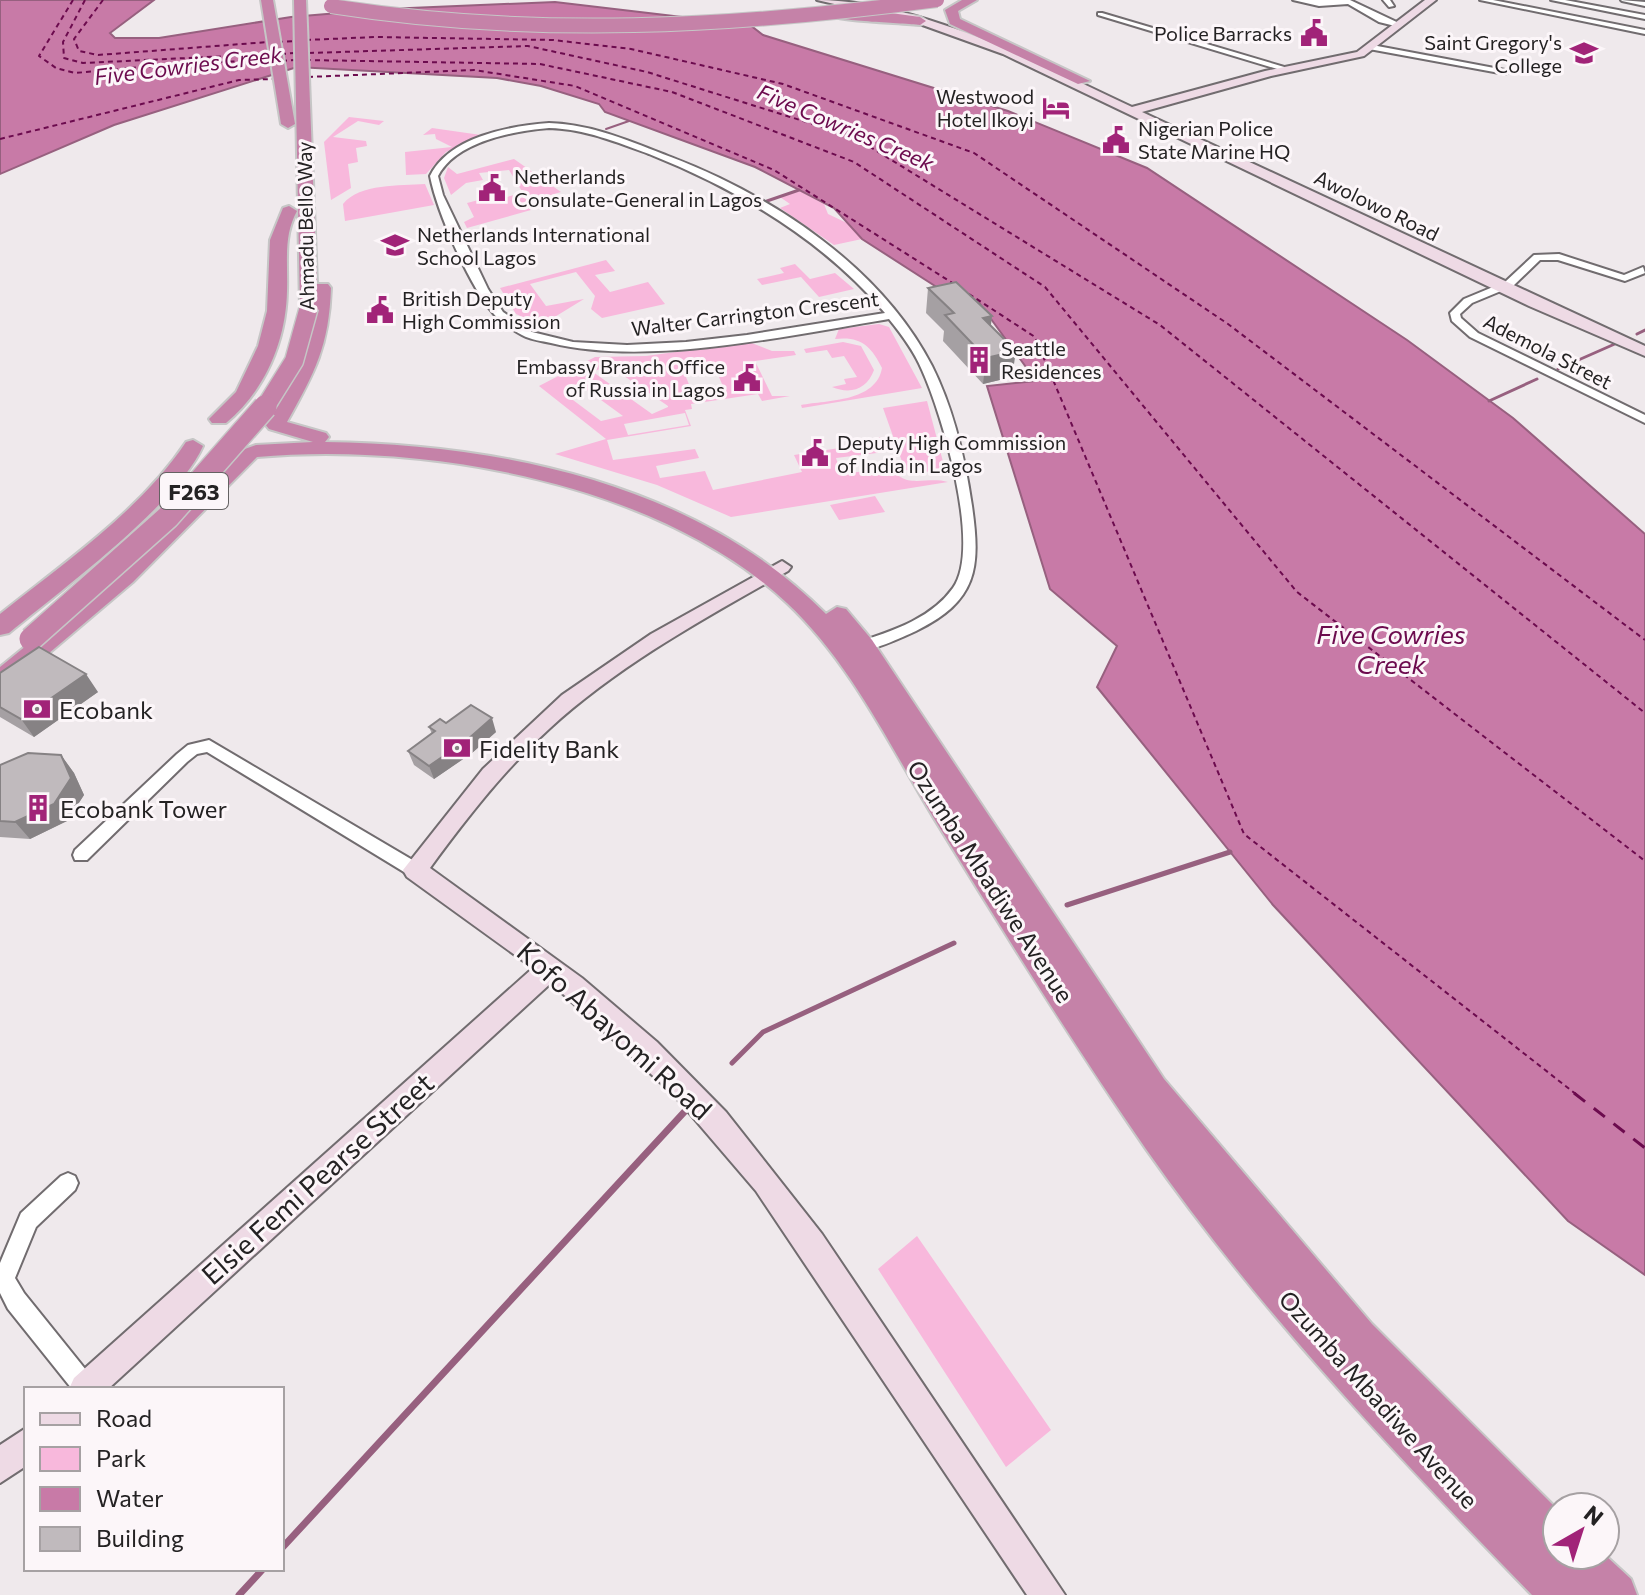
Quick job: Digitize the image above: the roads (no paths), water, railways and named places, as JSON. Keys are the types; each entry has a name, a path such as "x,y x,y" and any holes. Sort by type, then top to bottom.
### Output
{"highway":[{"path":"495,23 721,22 937,0"},
{"path":"971,0 954,7 950,17 964,27 1083,81"},
{"name":"Ahmadu Bello Way","path":"268,2 289,125 289,211 300,306"},
{"path":"317,2 400,17 622,29 876,15 920,21"},
{"path":"317,2 433,15 617,20 881,7"},
{"name":"Ahmadu Bello Way","path":"0,664 11,636 164,523 210,475 267,405 289,372 300,348 308,205 303,84 317,2"},
{"path":"0,681 125,577 253,452 275,436 276,424 304,375 320,329 322,304 318,216 308,205"},
{"path":"11,636 189,460 199,431 235,407 248,387 273,327 278,299 279,225 289,211"},
{"name":"Ozumba Mbadiwe Avenue","path":"219,419 253,414 318,436 457,448 566,468 678,506 734,535 775,571 818,621 853,649 1152,1090 1358,1338 1541,1523"},
{"name":"Ozumba Mbadiwe Avenue","path":"193,446 203,455 213,458 253,452 326,449 442,458 530,471 619,495 775,571"},
{"name":"Ozumba Mbadiwe Avenue","path":"853,649 1007,909 1163,1144 1350,1372 1447,1478 1563,1595"},
{"path":"1590,1571 1615,1595"}],"main road":[{"name":"Awolowo Road","path":"822,0 881,7 957,29 1083,81 1135,110"},
{"path":"1135,110 1287,69 1360,54 1431,0"},
{"name":"Awolowo Road","path":"881,7 1007,52 1645,352"},
{"name":"Awolowo Road","path":"1506,286 1645,344"},
{"path":"415,870 487,777 544,721 609,670 775,571"},
{"name":"Kofo Abayomi Road","path":"415,870 522,944 667,1070 773,1190 842,1286 907,1389 1048,1595"},
{"name":"Elsie Femi Pearse Street","path":"88,1387 550,968"},
{"path":"0,1467 24,1446"}],"street":[{"path":"1296,0 1319,4 1347,1 1382,20 1399,25"},
{"path":"1483,0 1645,32"},
{"path":"1554,0 1645,17"},
{"path":"1624,0 1645,4"},
{"path":"1100,14 1287,69"},
{"path":"1372,47 1505,72"},
{"name":"Walter Carrington Crescent","path":"853,649 913,627 941,611 963,587 969,571 958,462 942,406 926,365 892,315 833,257 766,208 697,171 606,135 558,126 514,131 459,151 443,162 434,176 438,195 499,315 519,329 545,339 597,349 643,350 892,315"},
{"path":"1506,286 1537,257 1543,256 1625,278 1643,270"},
{"name":"Ademola Street","path":"1506,286 1459,307 1456,319 1474,335 1645,419"},
{"name":"Kofo Abayomi Road","path":"81,855 182,758 193,749 209,746 415,870"},
{"path":"68,1183 28,1220 4,1279 16,1301 84,1387"}],"water":[{"name":"Five Cowries Creek","path":"0,0 154,0 110,33 115,38 159,38 291,17 386,9 555,2 750,25 763,35 1008,111 1147,168 1407,340 1513,418 1645,534 1645,1275 1568,1221 1273,905 1097,687 1117,646 1050,589 987,386 1036,381 978,301 963,304 862,239 834,208 755,167 605,112 599,104 541,86 497,78 297,67 114,125 0,174"}],"waterway":[{"path":"606,129 629,121"},
{"path":"767,201 799,190"},
{"path":"1637,334 1645,330"},
{"path":"1558,369 1617,343"},
{"path":"1489,401 1537,379"},
{"path":"1067,905 1230,852"},
{"path":"732,1063 763,1032 954,943"},
{"path":"284,1546 687,1109"},
{"path":"239,1595 261,1571"}],"place":[{"name":"Police Barracks","path":"1314,33"},
{"name":"Saint Gregory's College","path":"1584,53"},
{"name":"Westwood Hotel Ikoyi","path":"1056,108"},
{"name":"Nigerian Police State Marine HQ","path":"1116,140"},
{"name":"Netherlands Consulate-General in Lagos","path":"492,188"},
{"name":"Netherlands International School Lagos","path":"395,245"},
{"name":"British Deputy High Commission","path":"380,310"},
{"name":"Seattle Residences","path":"979,360"},
{"name":"Embassy Branch Office of Russia in Lagos","path":"747,378"},
{"name":"Deputy High Commission of India in Lagos","path":"815,453"},
{"name":"Ecobank","path":"37,709"},
{"name":"Fidelity Bank","path":"457,748"},
{"name":"Ecobank Tower","path":"38,808"}]}
